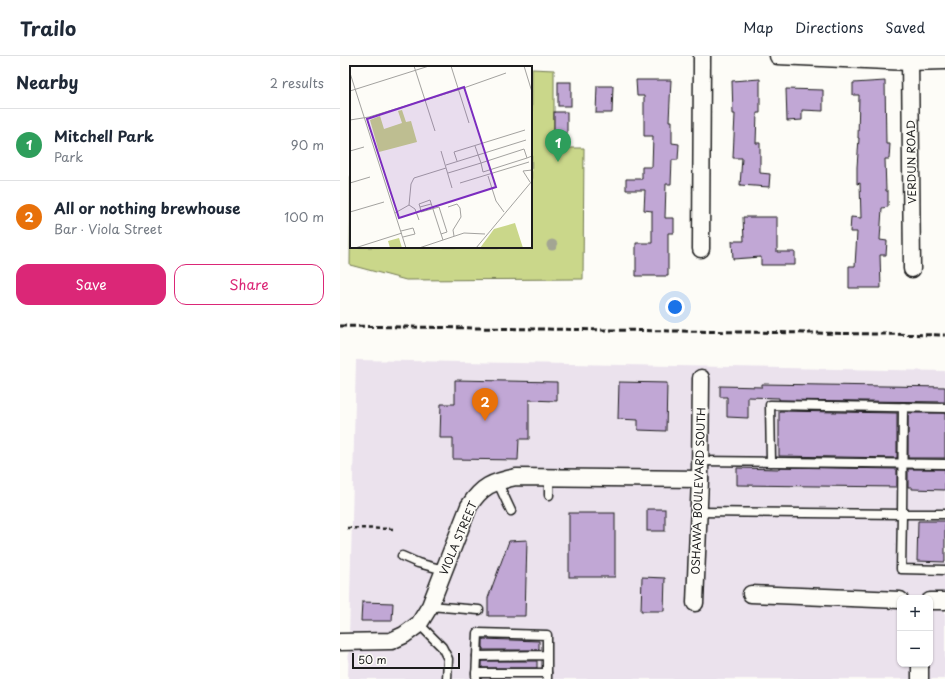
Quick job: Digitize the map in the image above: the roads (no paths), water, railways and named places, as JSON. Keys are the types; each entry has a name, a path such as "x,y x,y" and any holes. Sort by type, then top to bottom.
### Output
{"street":[{"path":"701,249 702,56"},
{"path":"778,56 945,61"},
{"name":"VERDUN ROAD","path":"910,59 912,269"},
{"name":"OSHAWA BOULEVARD SOUTH","path":"695,603 700,479 701,378"},
{"name":"VIOLA STREET","path":"340,642 390,641 404,635 418,624 430,606 469,506 485,487 497,481 516,477 700,479"},
{"path":"751,594 897,600"},
{"path":"933,601 945,601"},
{"path":"920,667 920,679"}],"lane":[{"path":"771,462 770,406 945,408"},
{"path":"903,407 901,569 945,570"},
{"path":"700,462 945,464"},
{"path":"549,478 549,495"},
{"path":"497,481 511,511"},
{"path":"698,512 945,514"},
{"path":"402,556 418,563 444,570"},
{"path":"430,606 479,610"},
{"path":"418,624 442,647 448,659 447,679"},
{"path":"478,633 547,635 547,655 547,676 476,676 478,633"},
{"path":"477,656 547,655"}],"railway":[{"path":"340,326 945,335"}],"place":[{"name":"Mitchell Park","path":"558,162"},
{"name":"All or nothing brewhouse","path":"485,421"}]}
